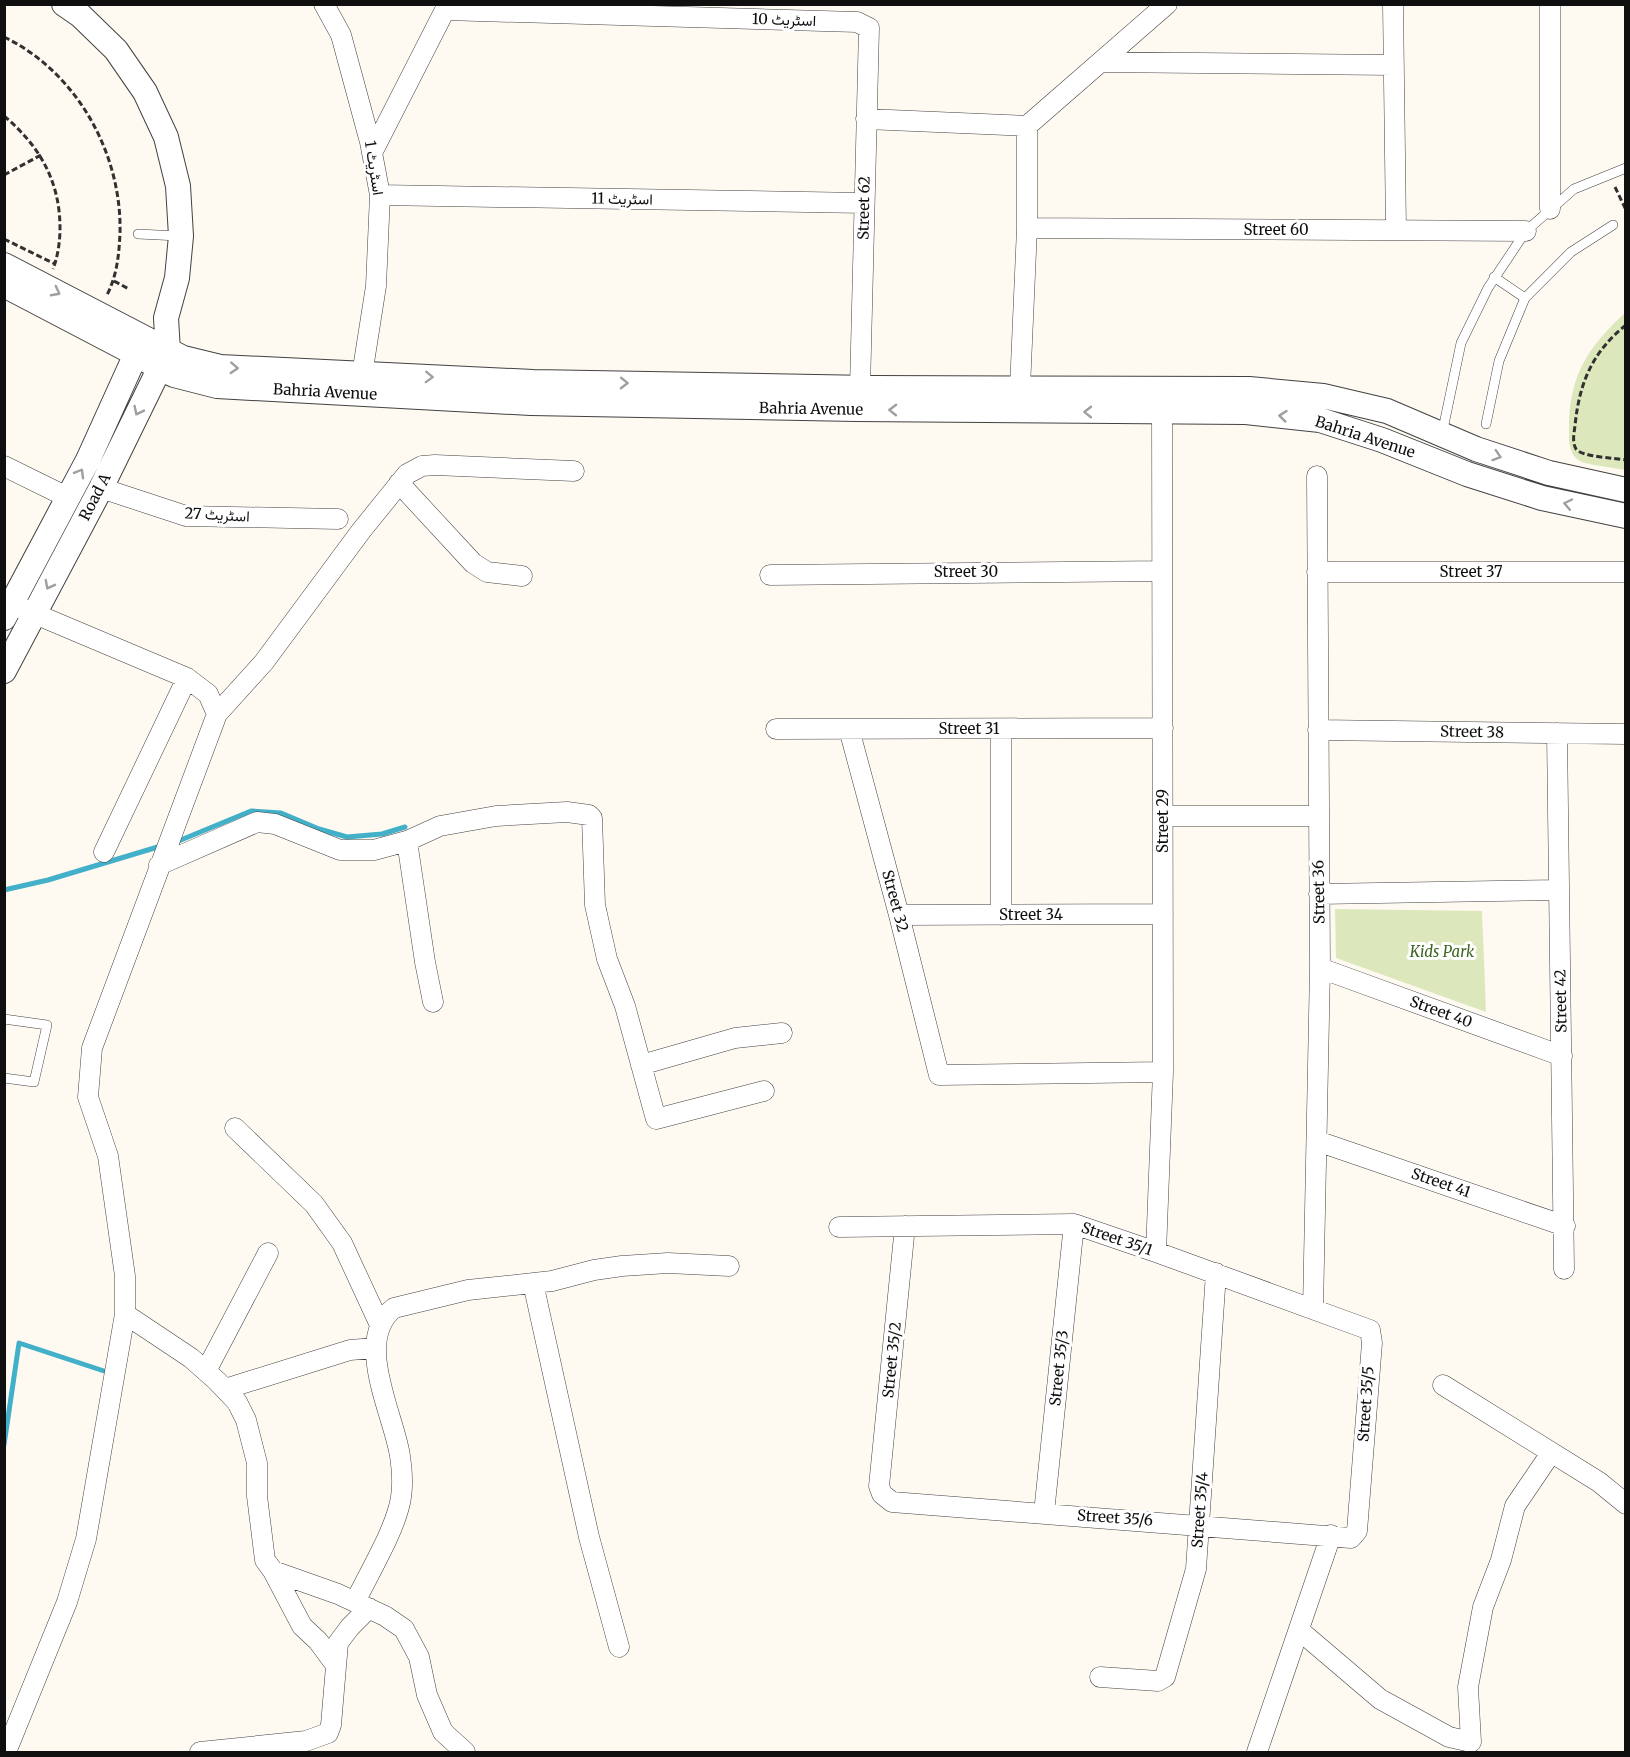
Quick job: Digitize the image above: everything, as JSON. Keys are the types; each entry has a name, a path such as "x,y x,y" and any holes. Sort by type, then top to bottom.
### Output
{"street":[{"name":"Road A","path":"17,612 100,488 163,360 166,318 177,278 181,236 176,176 166,137 145,92 116,50 80,15 64,4"},
{"name":"اسٹریٹ 1","path":"324,4 341,35 372,153 380,195 376,286 362,375"},
{"path":"866,120 1027,126 1167,4"},
{"path":"1394,4 1396,231"},
{"path":"1550,4 1550,209"},
{"path":"372,153 447,7"},
{"name":"اسٹریٹ 10","path":"447,7 782,12 857,22 869,28"},
{"name":"Street 62","path":"860,388 869,28"},
{"path":"1101,62 1393,65"},
{"path":"1020,388 1027,126"},
{"name":"اسٹریٹ 11","path":"380,195 864,203"},
{"name":"Street 60","path":"1026,228 1526,231"},
{"name":"Bahria Avenue","path":"4,265 45,286 163,360 174,375 217,386 531,403 1162,401 1249,389 1323,396 1387,411 1476,449 1549,473 1626,490"},
{"name":"Bahria Avenue","path":"4,285 141,347"},
{"name":"Road A","path":"4,671 17,612 67,497 88,460 141,347 166,318"},
{"name":"Bahria Avenue","path":"163,360 183,358 220,367 533,382 860,388 1020,388 1162,401 1320,420 1382,440 1467,474 1542,498 1626,516"},
{"name":"Street 29","path":"1156,1252 1163,1072 1162,401"},
{"path":"6,1752 67,1602 86,1539 125,1314 125,1276 108,1156 88,1097 92,1048 217,714 264,662 361,531 407,474 422,466 435,465 574,471"},
{"path":"4,466 67,497"},
{"name":"Street 36","path":"1313,1309 1320,968 1317,476"},
{"path":"399,483 473,563 487,572 522,576"},
{"name":"اسٹریٹ 27","path":"100,488 186,516 338,519"},
{"name":"Street 30","path":"770,575 1162,571"},
{"name":"Street 37","path":"1317,572 1626,572"},
{"path":"17,612 187,678 208,694 217,714"},
{"path":"104,852 187,678"},
{"name":"Street 31","path":"776,729 1162,728"},
{"name":"Street 32","path":"849,729 939,1075 1163,1072"},
{"path":"1001,729 1001,915"},
{"name":"Street 38","path":"1318,730 1626,734"},
{"name":"Street 42","path":"1557,733 1564,1269"},
{"path":"161,860 257,822 275,824 340,850 374,850 407,841 440,826 496,816 567,812 589,815 592,819 596,905 607,959 625,1006 656,1119 764,1091"},
{"path":"1163,816 1319,816"},
{"path":"407,841 433,1002"},
{"path":"1319,894 1559,890"},
{"name":"Street 34","path":"899,915 1163,914"},
{"name":"Street 40","path":"1320,968 1562,1056"},
{"path":"641,1065 735,1038 782,1033"},
{"path":"235,1128 314,1204 342,1243 380,1325"},
{"name":"Street 41","path":"1317,1141 1564,1226"},
{"name":"Street 35/1","path":"839,1227 1074,1224 1313,1309"},
{"name":"Street 35/3","path":"1044,1513 1074,1224"},
{"name":"Street 35/2","path":"882,1494 879,1486 905,1226"},
{"path":"206,1371 268,1253"},
{"path":"200,1752 306,1742 328,1733 331,1725 338,1642 362,1605 397,1516 402,1480 400,1455 380,1378 375,1348 380,1325 387,1314 394,1308 468,1290 552,1281 594,1270 622,1266 668,1263 729,1266"},
{"name":"Street 35/4","path":"1100,1677 1158,1681 1165,1677 1196,1569 1216,1273"},
{"path":"533,1283 589,1537 619,1647"},
{"name":"Street 35/5","path":"1313,1309 1370,1330 1372,1343 1357,1531 1351,1538"},
{"path":"125,1314 191,1358 237,1402 246,1420 256,1463 257,1496 265,1560 302,1626 318,1641 335,1664"},
{"path":"225,1389 350,1350 375,1348"},
{"path":"1443,1386 1599,1482 1626,1504"},
{"path":"1299,1630 1380,1700 1449,1737 1472,1742 1468,1687 1483,1607 1501,1560 1515,1506 1551,1452"},
{"name":"Street 35/6","path":"882,1494 892,1502 1351,1538"},
{"path":"1257,1752 1331,1535"},
{"path":"273,1571 362,1605 385,1616 404,1629 419,1658 427,1695 443,1732 465,1752"}],"lane":[{"path":"1442,434 1461,343 1494,277 1526,231 1550,209 1575,189 1626,168"},
{"path":"1486,424 1498,361 1525,298 1571,252 1613,225"},
{"path":"138,234 181,236"},
{"path":"1494,277 1525,298"},
{"path":"4,1019 47,1025 34,1082 4,1078"}],"path":[{"path":"4,37 37,58 60,79 80,103 96,130 109,159 118,199 119,251 114,281 129,289"},
{"path":"4,116 23,132 41,155 54,182 60,210 60,239 55,264 45,286"},
{"path":"4,176 41,155"},
{"path":"1610,175 1626,210"},
{"path":"4,208 4,238 55,264"},
{"path":"1626,325 1616,332 1586,372 1577,411 1574,441 1576,448 1582,453 1626,460"}],"green space":[{"path":"1625,313 1625,470 1580,461 1571,451 1569,433 1573,393 1583,364 1601,338"},
{"name":"Kids Park","path":"1335,909 1482,911 1486,1012 1336,958"}],"waterway":[{"path":"176,842 251,811 281,813 319,829 347,837 382,834 405,827"},
{"path":"4,890 48,880 161,846"},
{"path":"4,1445 19,1343 107,1372"}]}
